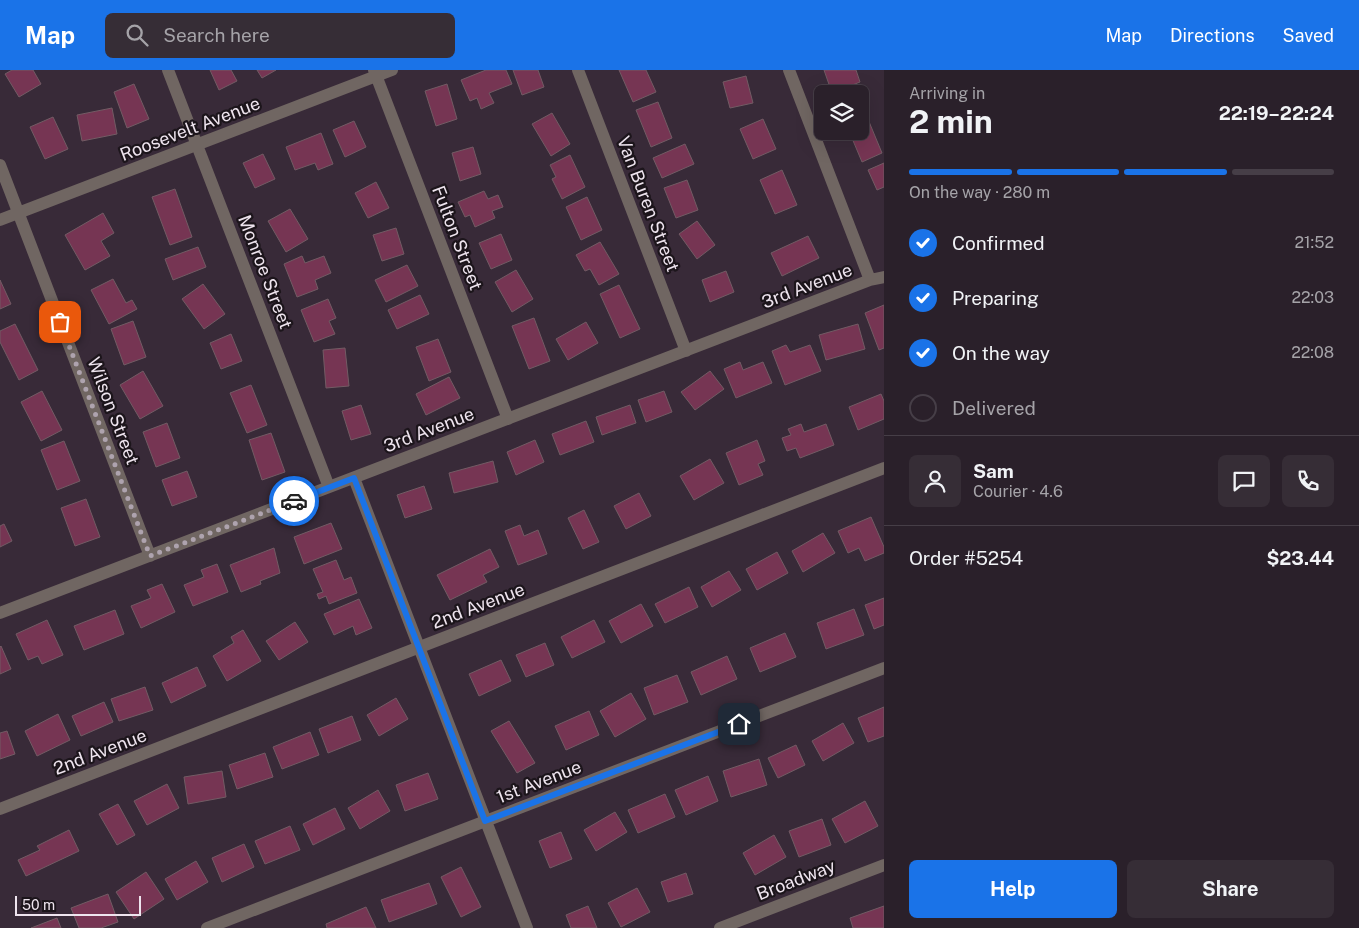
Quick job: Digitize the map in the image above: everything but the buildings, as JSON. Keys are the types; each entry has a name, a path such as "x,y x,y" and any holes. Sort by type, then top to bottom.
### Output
{"street":[{"name":"Monroe Street","path":"168,70 329,487"},
{"name":"Roosevelt Avenue","path":"0,220 197,145 375,73 392,70"},
{"name":"Van Buren Street","path":"578,70 686,351"},
{"path":"789,70 870,280"},
{"name":"Fulton Street","path":"375,73 508,419"},
{"name":"Wilson Street","path":"0,165 150,556"},
{"name":"3rd Avenue","path":"0,614 870,280 884,277"},
{"name":"2nd Avenue","path":"0,809 884,468"},
{"path":"354,478 527,928"},
{"name":"1st Avenue","path":"207,928 884,668"},
{"name":"Broadway","path":"720,928 884,865"}],"way so far":[{"path":"60,322 150,556 294,501"}],"route":[{"path":"294,501 354,478 485,821 739,724"}]}
